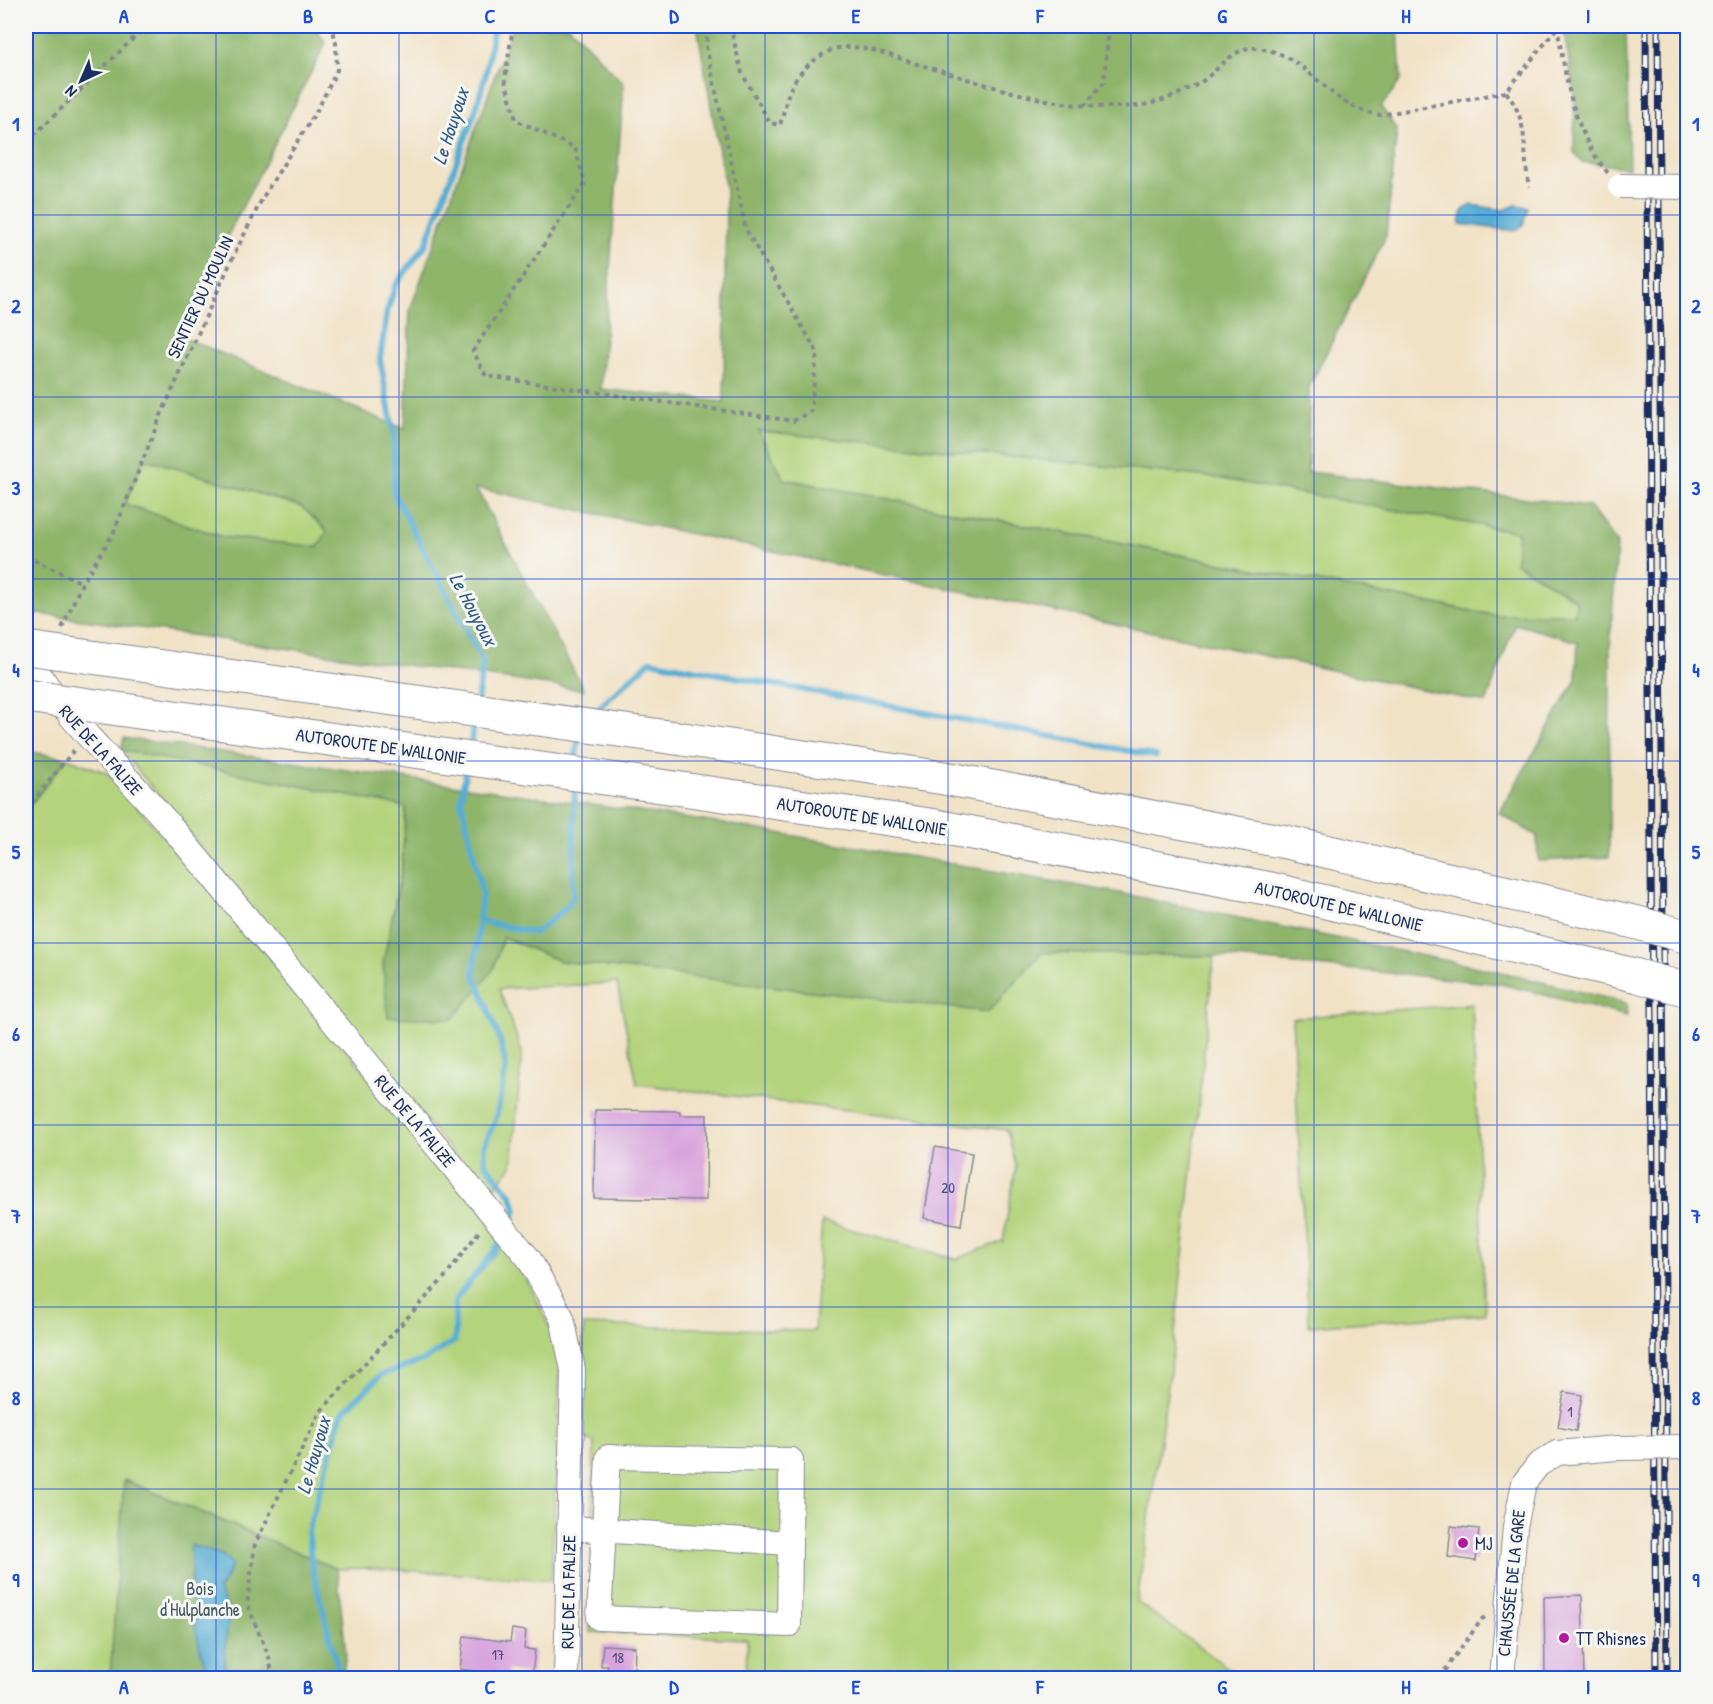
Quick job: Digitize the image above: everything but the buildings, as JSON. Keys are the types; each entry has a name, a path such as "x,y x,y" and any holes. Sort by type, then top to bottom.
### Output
{"highway":[{"path":"26,648 682,739 944,778 1286,842 1634,922 1688,937"},
{"name":"AUTOROUTE DE WALLONIE","path":"26,696 930,825 1270,889 1634,975 1688,990"}],"street":[{"path":"1613,179 1688,188"},
{"name":"RUE DE LA FALIZE","path":"26,654 38,675 85,736 165,820 493,1214 529,1259 562,1318 573,1370 566,1678"},
{"name":"CHAUSSÉE DE LA GARE","path":"1502,1678 1515,1527 1524,1483 1538,1466 1557,1453 1617,1448 1688,1447"},
{"path":"608,1457 791,1460 789,1625 598,1618 606,1531 608,1457"},
{"path":"569,1528 789,1543"}],"path":[{"path":"26,138 31,138 146,26"},
{"name":"SENTIER DU MOULIN","path":"26,556 82,583 113,534 160,415 229,264 263,198 319,107 337,70 332,26"},
{"path":"513,26 505,80 516,120 575,148 585,183 473,351 486,376 793,421 811,411 817,352 746,230 706,46 709,26"},
{"path":"730,26 742,74 770,123 780,125 792,85 815,58 844,47 872,51 1023,96 1083,107 1138,106 1160,100 1203,80 1231,56 1255,47 1295,60 1341,102 1361,112 1381,115 1506,92 1557,27"},
{"path":"1083,107 1104,82 1109,26"},
{"path":"1557,27 1572,106 1591,152 1613,179"},
{"path":"1506,92 1518,107 1522,122 1529,187"},
{"path":"26,810 85,736"},
{"path":"273,1678 269,1657 247,1604 255,1544 320,1412 444,1278 493,1214"},
{"path":"1439,1678 1482,1618 1508,1603"}],"green space":[{"path":"26,26 314,26 326,43 177,335 405,429 410,310 513,26 569,26 624,84 601,389 724,402 726,191 697,26 1398,26 1401,80 1381,107 1397,130 1386,236 1309,387 1308,472 1589,506 1617,544 1610,648 1609,857 1538,861 1537,836 1499,813 1576,680 1578,642 1515,624 1486,703 476,488 584,690 26,612","holes":["758,431 1211,477 1518,532 1516,563 1576,600 1575,614 1493,615 784,479","144,458 302,507 327,531 318,547 223,537 125,504"]},
{"path":"1563,26 1626,26 1629,168 1582,162 1574,153 1575,97"},
{"path":"758,430 1211,477 1518,532 1516,563 1576,600 1575,614 1493,615 784,479"},
{"path":"143,458 302,507 328,531 318,547 223,537 125,504"},
{"path":"124,738 732,825 1119,893 1506,973 1626,1003 1627,1016 1501,984 1214,956 1041,953 988,1012 560,961 503,937 493,970 453,1019 388,1017 383,964 402,868 406,807 121,750"},
{"path":"121,750 406,807 402,868 383,964 388,1017 493,970 503,937 560,961 988,1012 1041,953 1214,956 1174,1343 1137,1602 1242,1678 746,1678 747,1639 590,1632 594,1441 579,1439 584,1325 814,1331 822,1221 956,1259 1003,1241 1016,1166 1007,1130 637,1084 617,983 499,989 522,1052 512,1166 488,1196"},
{"path":"26,751 67,758 26,810"},
{"path":"67,758 107,773 229,910 485,1215 532,1289 561,1353 551,1580 369,1568 337,1569 125,1480 110,1678 26,1678 26,810"},
{"path":"1472,1004 1485,1314 1309,1326 1292,1018"},
{"name":"Bois d'Hulplanche","path":"124,1480 337,1569 346,1654 342,1678 110,1678"}],"water":[{"path":"1471,205 1504,210 1516,205 1528,207 1523,225 1515,231 1460,224 1463,210"},
{"path":"191,1545 222,1555 232,1564 225,1581 218,1590 230,1612 225,1648 225,1676 208,1673 202,1657 195,1626"}],"waterway":[{"name":"Le Houyoux","path":"477,702 483,662 394,494 394,435 380,359 387,312 395,286 426,244 475,112 486,73 494,26"},
{"path":"590,716 650,661 1156,756"},
{"name":"Le Houyoux","path":"470,749 474,721"},
{"path":"576,764 577,745 581,736"},
{"name":"Le Houyoux","path":"466,768 461,799 482,893 474,973 500,1040 506,1067 496,1119 484,1146 485,1163 512,1196 516,1210 513,1219"},
{"path":"480,921 535,933 566,908 573,898 575,783"},
{"name":"Le Houyoux","path":"336,1678 337,1665 312,1567 308,1531 342,1413 381,1375 424,1360 455,1341 455,1300 500,1244"}],"railway":[{"path":"1646,26 1656,1678"},
{"path":"1658,26 1667,1678"}],"place":[{"name":"MJ","path":"1463,1543"},
{"name":"TT Rhisnes","path":"1564,1638"}]}
